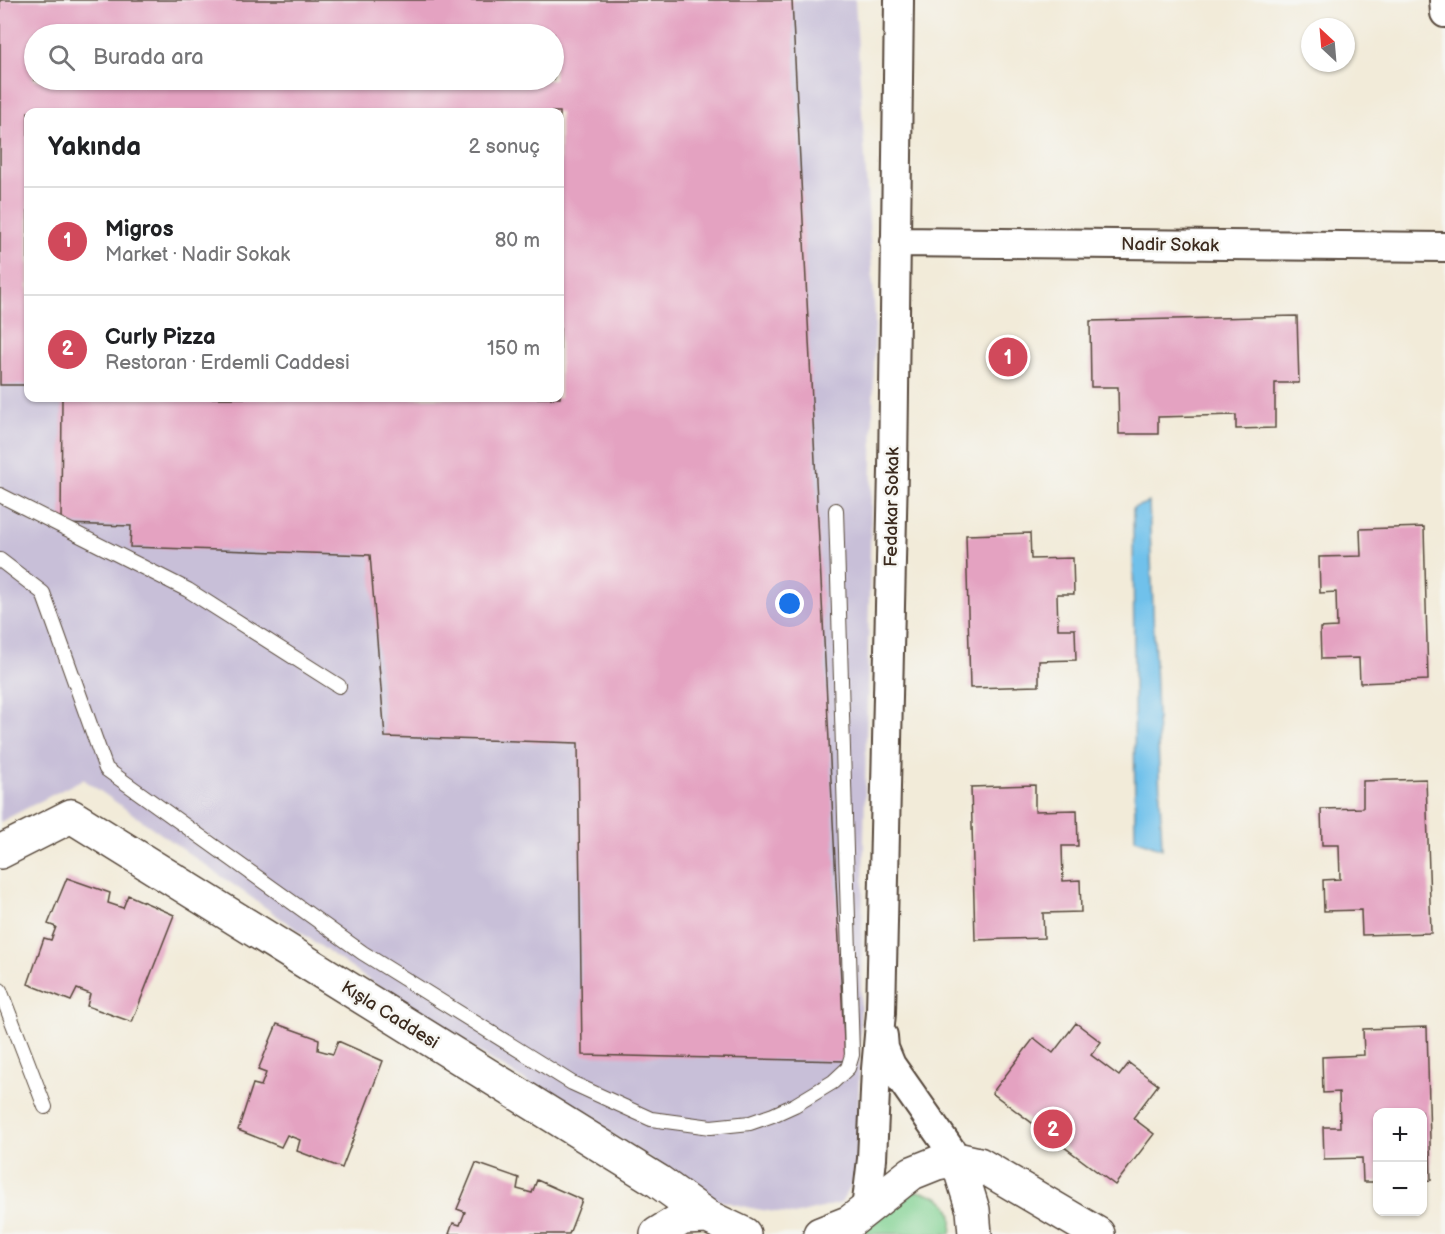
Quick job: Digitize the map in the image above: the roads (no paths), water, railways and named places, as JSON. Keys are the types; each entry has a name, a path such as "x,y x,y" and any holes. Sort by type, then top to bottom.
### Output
{"main road":[{"name":"Kışla Caddesi","path":"0,852 71,816 658,1181 708,1217 744,1234"},
{"path":"957,1160 973,1210 975,1234"},
{"path":"820,1234 850,1222 912,1173 937,1163 957,1160 979,1164 1098,1234"},
{"path":"657,1234 683,1218 708,1217"}],"street":[{"name":"Fedakar Sokak","path":"881,1013 893,470 899,0"},
{"path":"1444,0 1445,14"},
{"name":"Nadir Sokak","path":"895,242 1445,248"},
{"path":"881,1013 884,1048 891,1065 957,1160"},
{"path":"866,1210 872,1167 881,1013"}],"lane":[{"path":"0,495 188,590 339,686"},
{"path":"0,560 43,593 106,769 363,953 572,1083 651,1119 711,1127 750,1123 795,1105 833,1082 848,1068 852,1055 837,510"},
{"path":"0,990 45,1107"}],"water":[{"path":"1149,502 1162,849 1135,839 1133,508"}],"place":[{"name":"Migros","path":"1008,357"},
{"name":"Curly Pizza","path":"1053,1129"}]}
